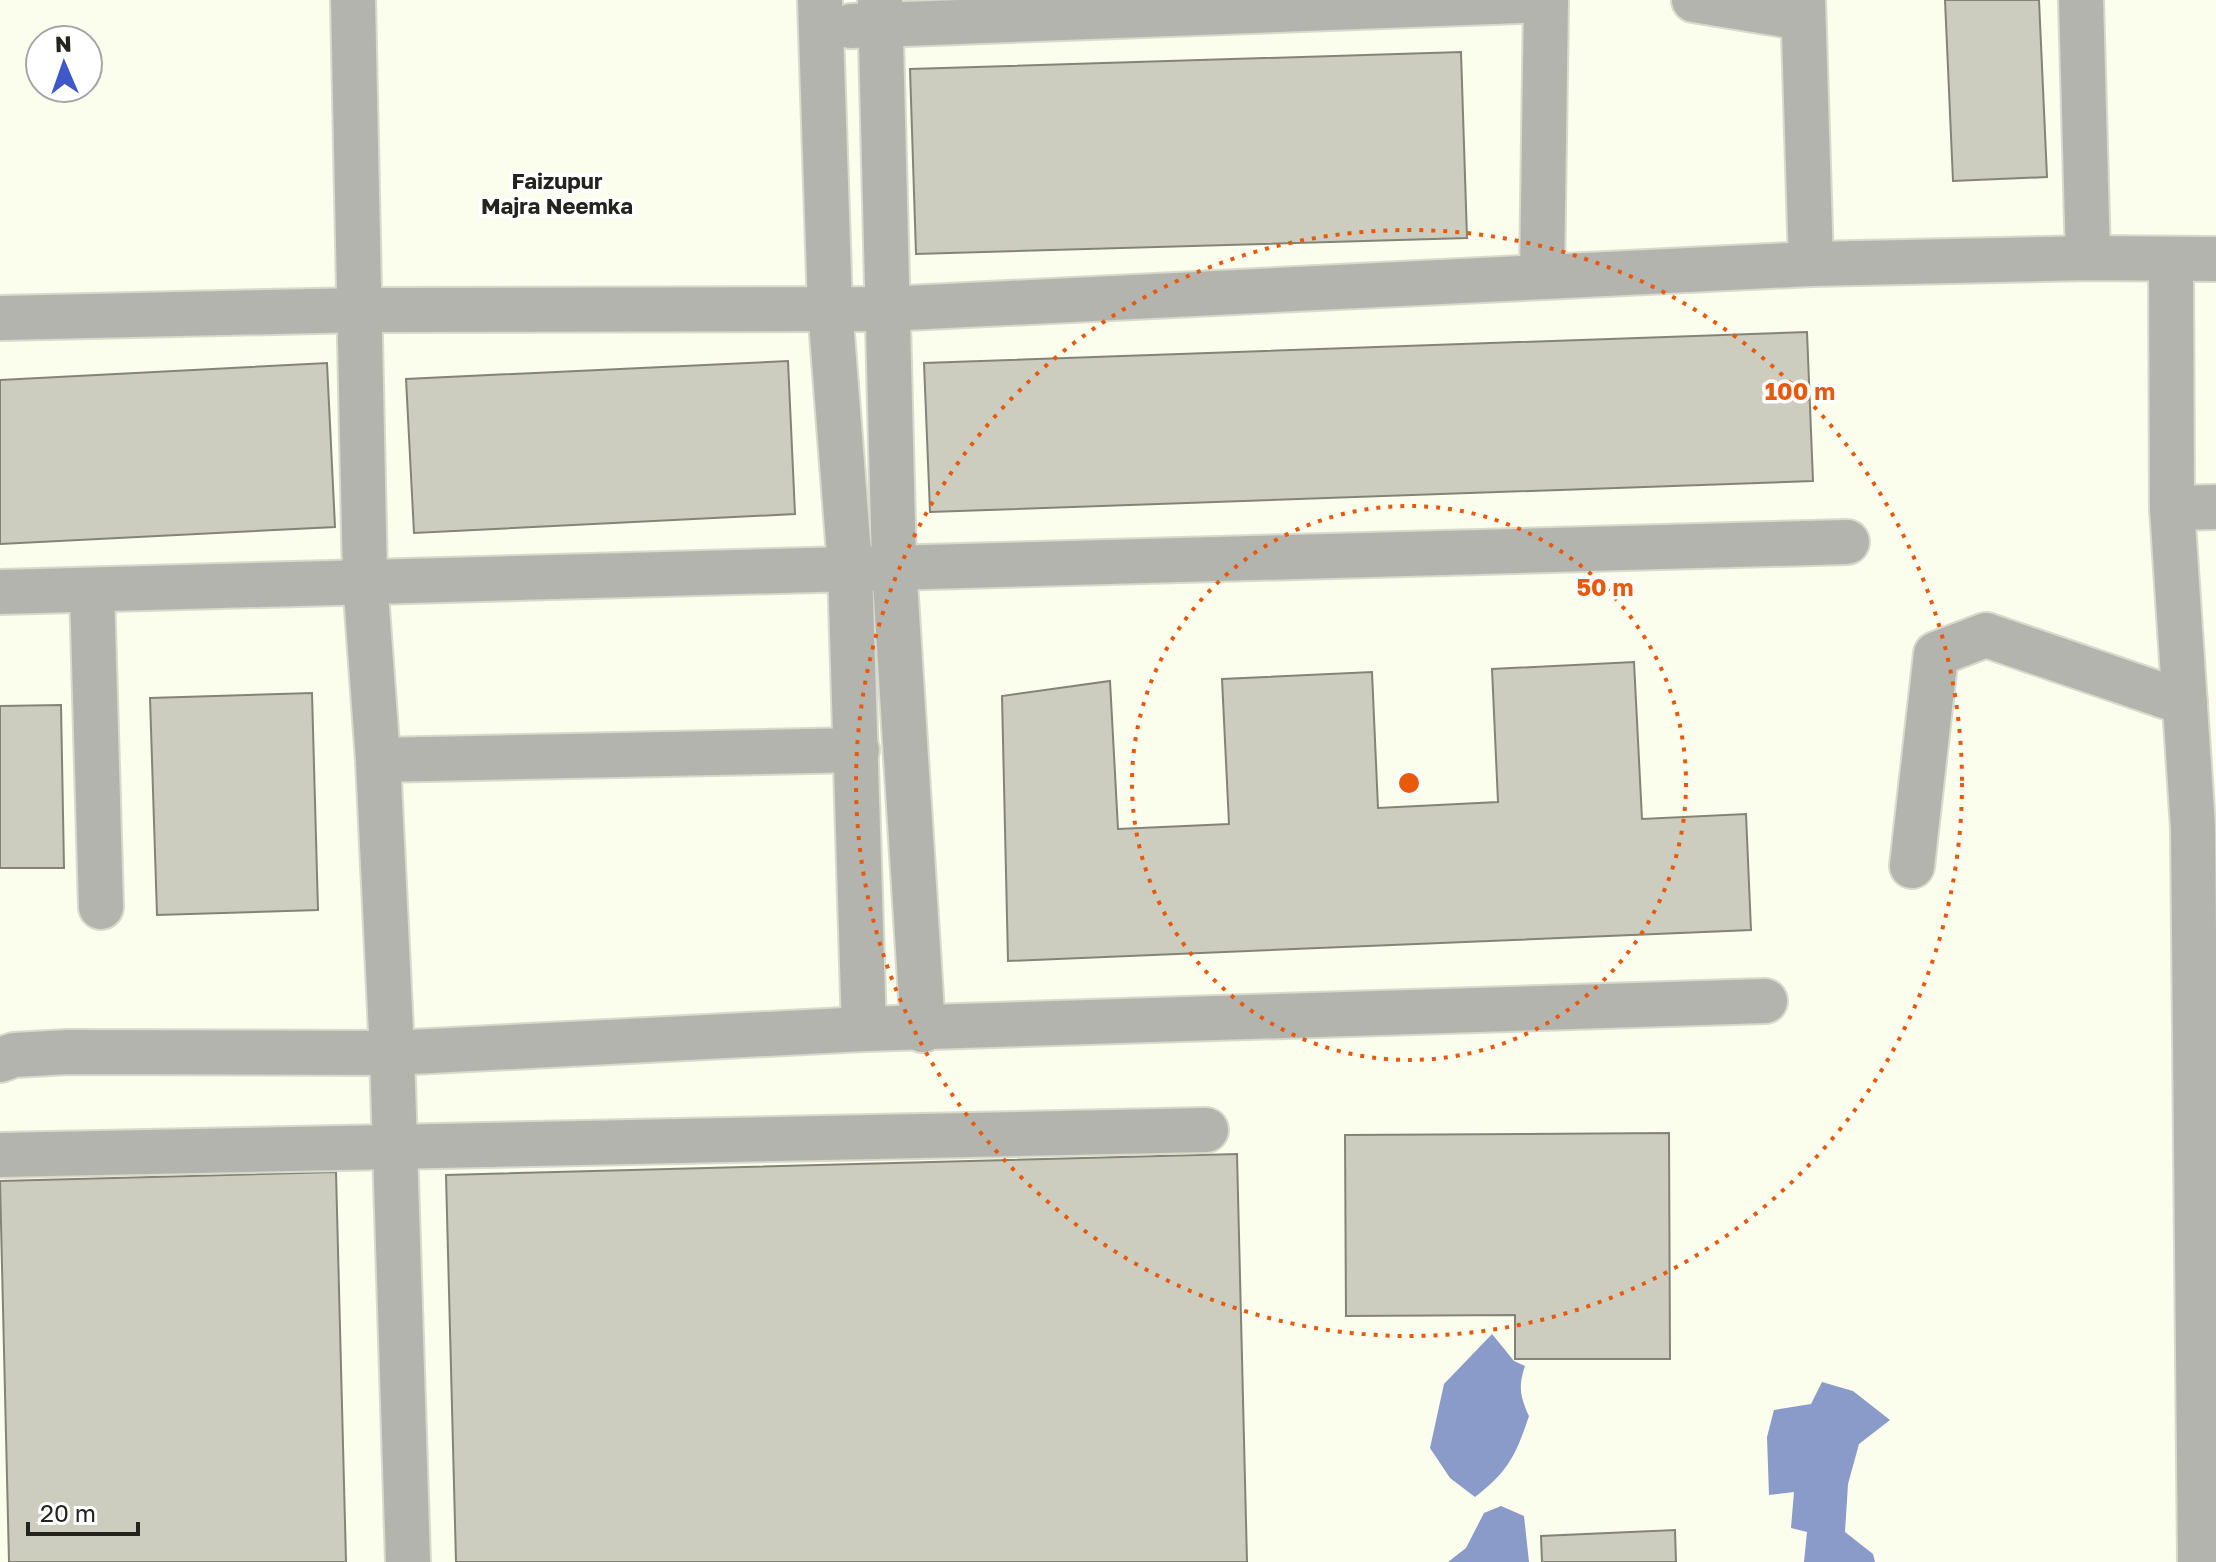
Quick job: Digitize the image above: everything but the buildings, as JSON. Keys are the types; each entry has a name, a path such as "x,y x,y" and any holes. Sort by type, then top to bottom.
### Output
{"street":[{"path":"353,0 365,580 378,760 392,1053 408,1562"},
{"path":"864,1029 850,567 830,308 820,14 1546,0 1542,277"},
{"path":"1694,0 1803,9 1811,264"},
{"path":"2081,0 2088,258"},
{"path":"880,12 894,566 923,1030"},
{"path":"0,318 361,310 886,309 1811,264 2088,258 2216,259"},
{"path":"2171,260 2172,508 2185,703 2205,827 2200,1562"},
{"path":"2172,508 2216,507"},
{"path":"0,592 1847,542"},
{"path":"92,591 101,907"},
{"path":"1912,866 1936,654 1986,635 2185,703"},
{"path":"378,760 857,750"},
{"path":"0,1060 14,1055 68,1052 392,1053 864,1029 923,1030 1765,1001"},
{"path":"0,1155 1206,1130"}],"water":[{"path":"1492,1334 1514,1361 1525,1366 1521,1391 1529,1416 1510,1462 1475,1497 1450,1478 1430,1448 1444,1384"},
{"path":"1822,1382 1853,1391 1890,1420 1859,1444 1848,1484 1845,1532 1873,1554 1875,1562 1804,1562 1807,1532 1791,1528 1794,1492 1769,1495 1767,1437 1774,1410 1811,1404"},
{"path":"1501,1506 1524,1516 1529,1562 1448,1562 1466,1548 1484,1513"}],"district":[{"name":"Faizupur Majra Neemka","path":"557,194"}]}
